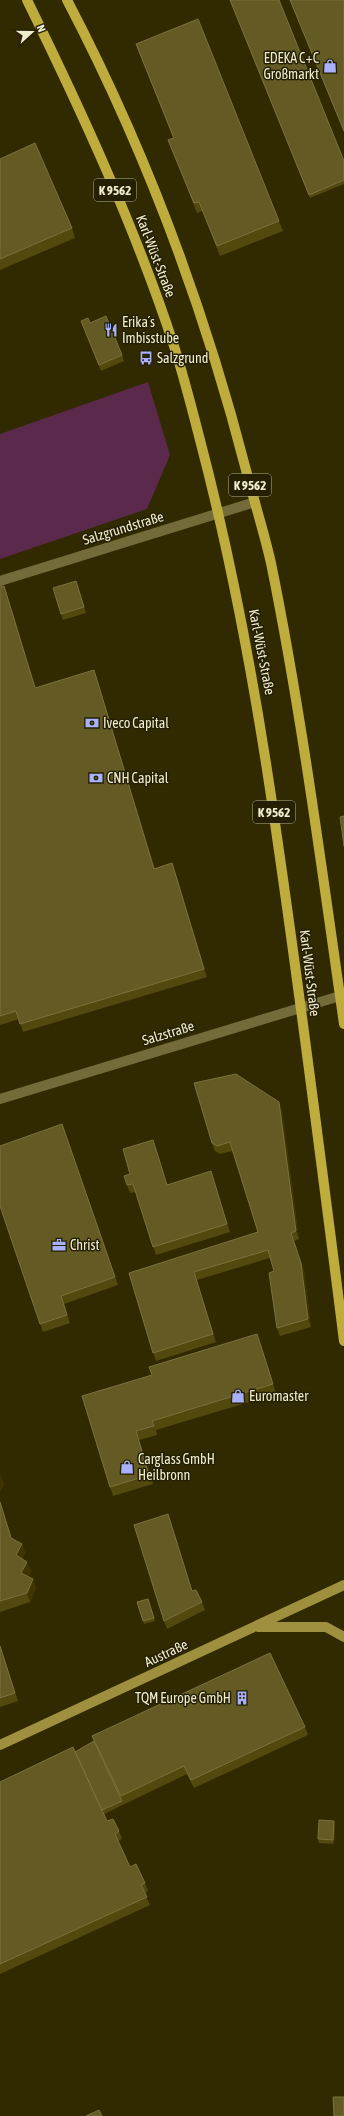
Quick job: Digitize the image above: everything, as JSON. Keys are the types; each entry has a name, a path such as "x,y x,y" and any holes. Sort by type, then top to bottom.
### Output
{"main road":[{"name":"Karl-Wüst-Straße","path":"27,0 82,111 133,234 175,348 219,513 241,617 261,725 344,1341"},
{"name":"Karl-Wüst-Straße","path":"67,0 97,59 145,164 191,286 231,410 270,562 297,708 342,995 344,1024"},
{"name":"Austraße","path":"0,1745 344,1585"},
{"path":"254,1627 326,1627 344,1637"}],"street":[{"name":"Salzgrundstraße","path":"0,581 255,502"},
{"name":"Salzstraße","path":"0,1099 342,995"}],"shaded area":[{"path":"148,382 170,455 147,509 0,559 0,434"}],"building":[{"path":"230,0 279,0 344,161 344,180 309,195"},
{"name":"EDEKA C+C Großmarkt","path":"290,0 344,0 344,131"},
{"path":"198,19 279,221 217,246 199,202 194,203 168,140 174,138 136,44"},
{"path":"35,143 72,228 0,259 0,159"},
{"path":"106,316 122,355 99,365 81,321 88,318 90,323"},
{"path":"76,581 84,607 61,614 53,588"},
{"path":"4,586 35,688 94,670 154,869 172,863 204,969 20,1024 16,1011 0,1016 0,587"},
{"path":"344,816 344,846 340,817"},
{"path":"236,1074 279,1102 296,1231 291,1233 301,1263 308,1319 277,1328 269,1273 274,1271 268,1250 194,1272 213,1334 153,1353 129,1273 258,1232 230,1142 217,1146 212,1143 194,1083"},
{"name":"Christ","path":"62,1124 115,1277 61,1296 67,1315 40,1324 0,1206 0,1146"},
{"path":"153,1140 167,1185 211,1171 227,1224 153,1247 133,1184 127,1185 124,1176 130,1174 123,1149"},
{"path":"257,1334 273,1384 152,1421 154,1426 136,1431 149,1475 110,1487 82,1396 152,1375 149,1367"},
{"path":"0,1502 11,1538 22,1544 16,1555 27,1562 21,1573 33,1579 27,1593 0,1601"},
{"path":"168,1514 192,1591 196,1590 202,1602 164,1621 134,1525"},
{"path":"148,1599 154,1618 143,1621 137,1602"},
{"path":"0,1646 15,1693 0,1698"},
{"name":"TQM Europe GmbH","path":"270,1653 305,1727 191,1780 184,1766 121,1796 92,1736"},
{"path":"94,1741 122,1801 102,1810 75,1752"},
{"path":"73,1747 107,1821 113,1819 119,1831 115,1834 130,1867 136,1864 145,1883 141,1885 147,1897 0,1964 0,1782"},
{"path":"319,1820 334,1821 333,1840 318,1839"},
{"path":"333,2097 344,2097 344,2116 334,2116"},
{"path":"99,2110 102,2116 86,2116"}],"place":[{"name":"EDEKA C+C Großmarkt","path":"330,66"},
{"name":"Erika´s Imbisstube","path":"111,330"},
{"name":"Salzgrund","path":"146,358"},
{"name":"Iveco Capital","path":"92,723"},
{"name":"CNH Capital","path":"96,778"},
{"name":"Christ","path":"59,1245"},
{"name":"Euromaster","path":"238,1396"},
{"name":"Carglass GmbH Heilbronn","path":"127,1467"},
{"name":"TQM Europe GmbH","path":"242,1698"}]}
